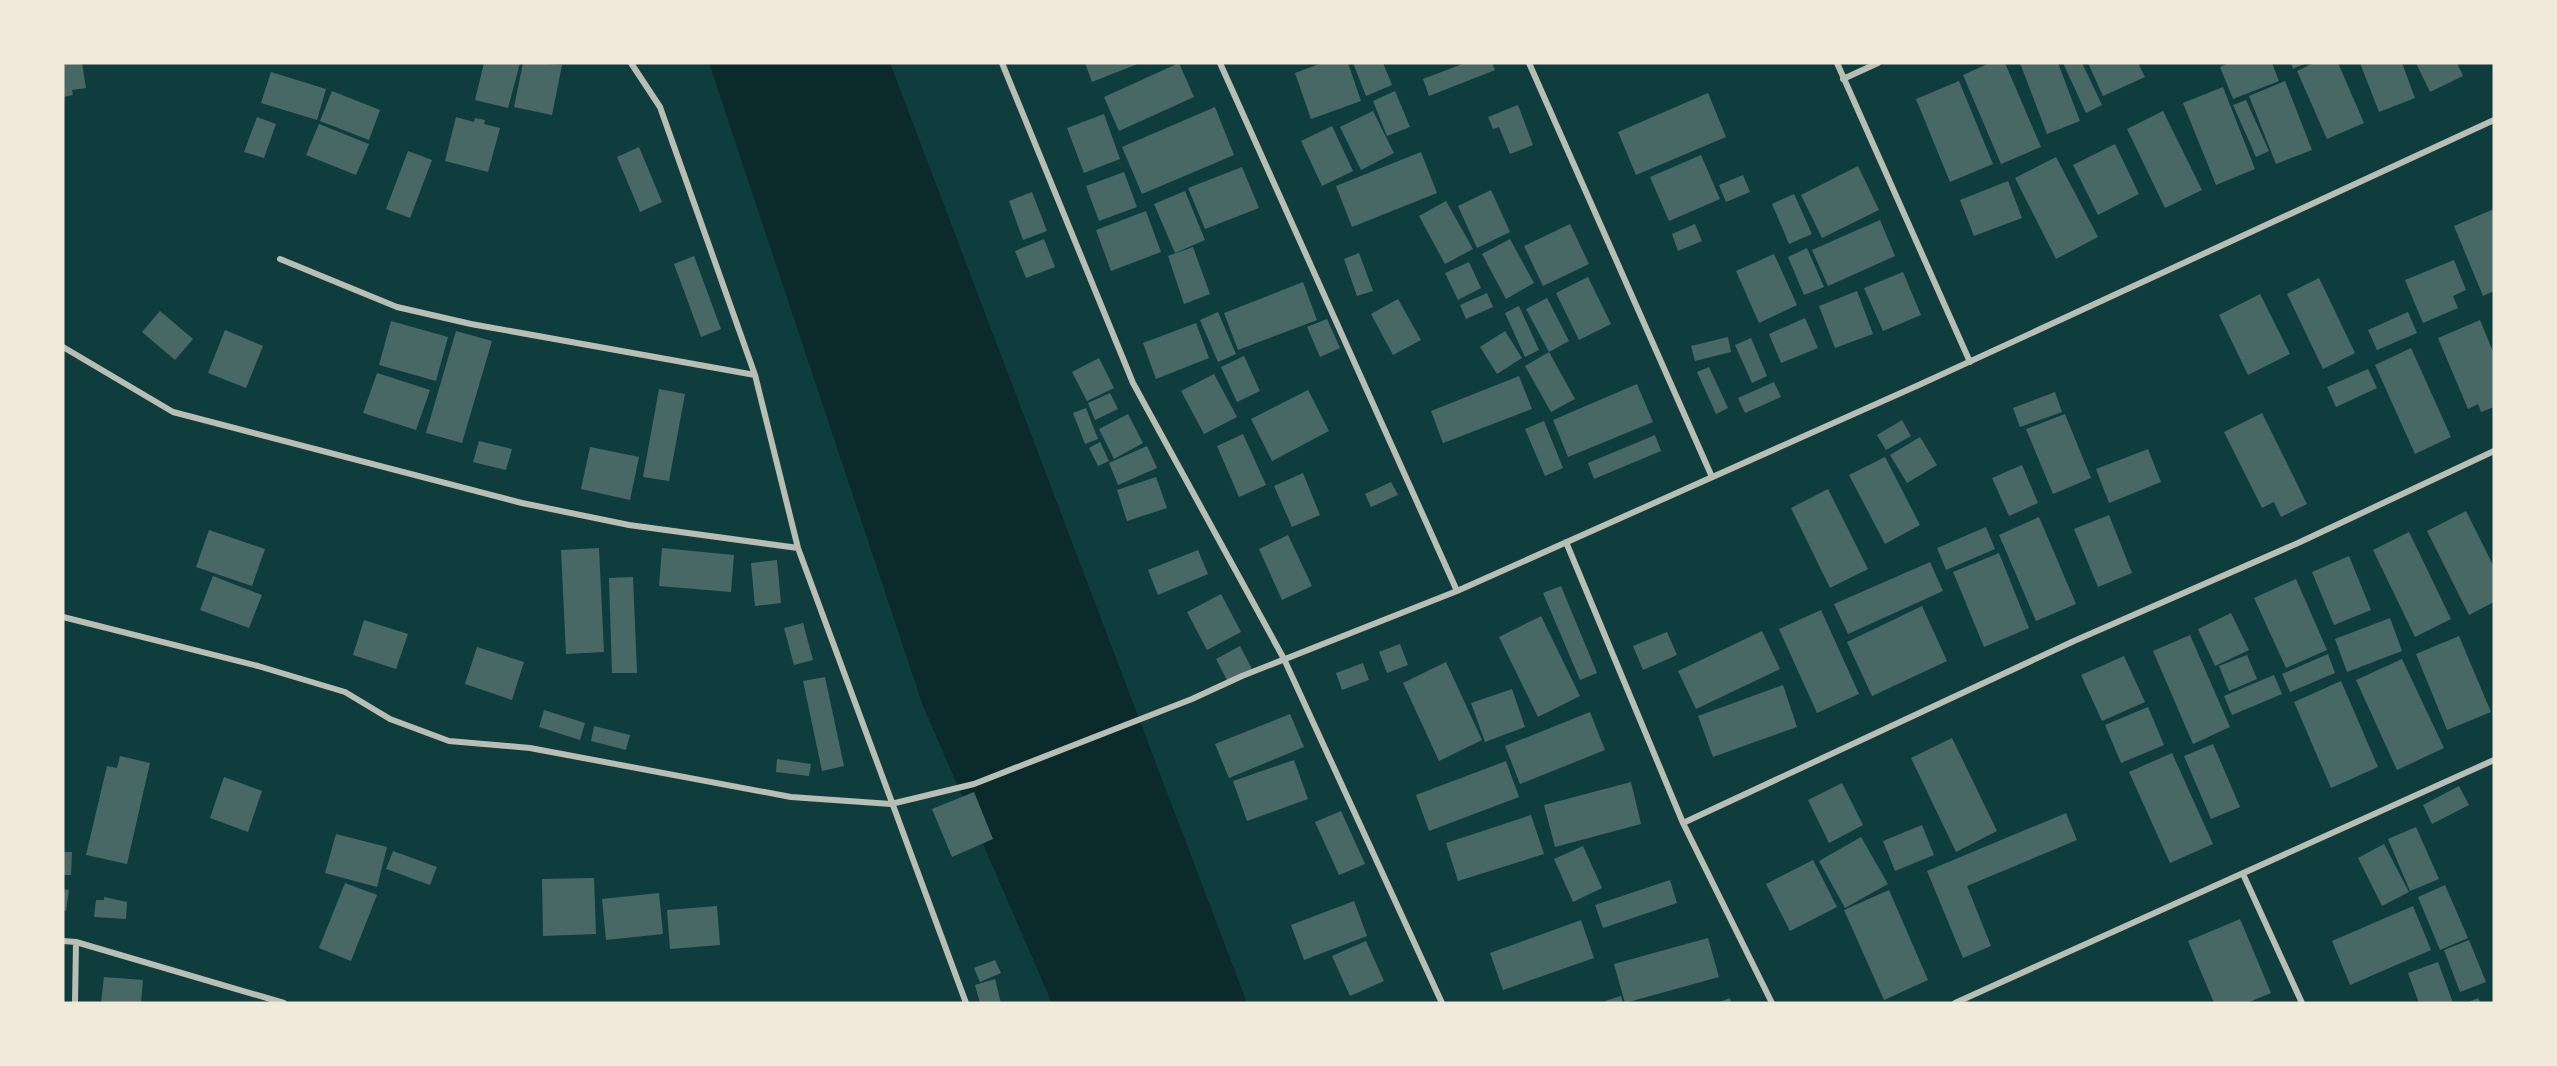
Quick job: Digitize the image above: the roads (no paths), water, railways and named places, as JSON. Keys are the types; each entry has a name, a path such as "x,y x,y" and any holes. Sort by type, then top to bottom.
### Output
{"street":[{"path":"631,63 660,107 755,375 798,548 966,1003"},
{"path":"1002,63 1133,383 1284,659 1442,1003"},
{"path":"1220,63 1457,591"},
{"path":"1529,63 1712,477"},
{"path":"1836,63 1970,362"},
{"path":"1843,79 1878,63"},
{"path":"63,617 258,666 345,692 390,719 449,741 530,748 791,797 891,804 974,784 1192,699 1284,659 1457,591 1970,362 2494,120"},
{"path":"280,259 397,307 471,324 755,375"},
{"path":"63,347 173,412 522,503 629,525 798,548"},
{"path":"1683,823 2074,641 2298,543 2494,451"},
{"path":"1566,542 1683,823 1772,1003"},
{"path":"1955,1003 2494,760"},
{"path":"2243,874 2302,1003"},
{"path":"63,941 76,942 284,1003"},
{"path":"75,1003 76,942"}],"water":[{"path":"709,63 890,63 1247,1003 1052,1003 923,706"}]}
